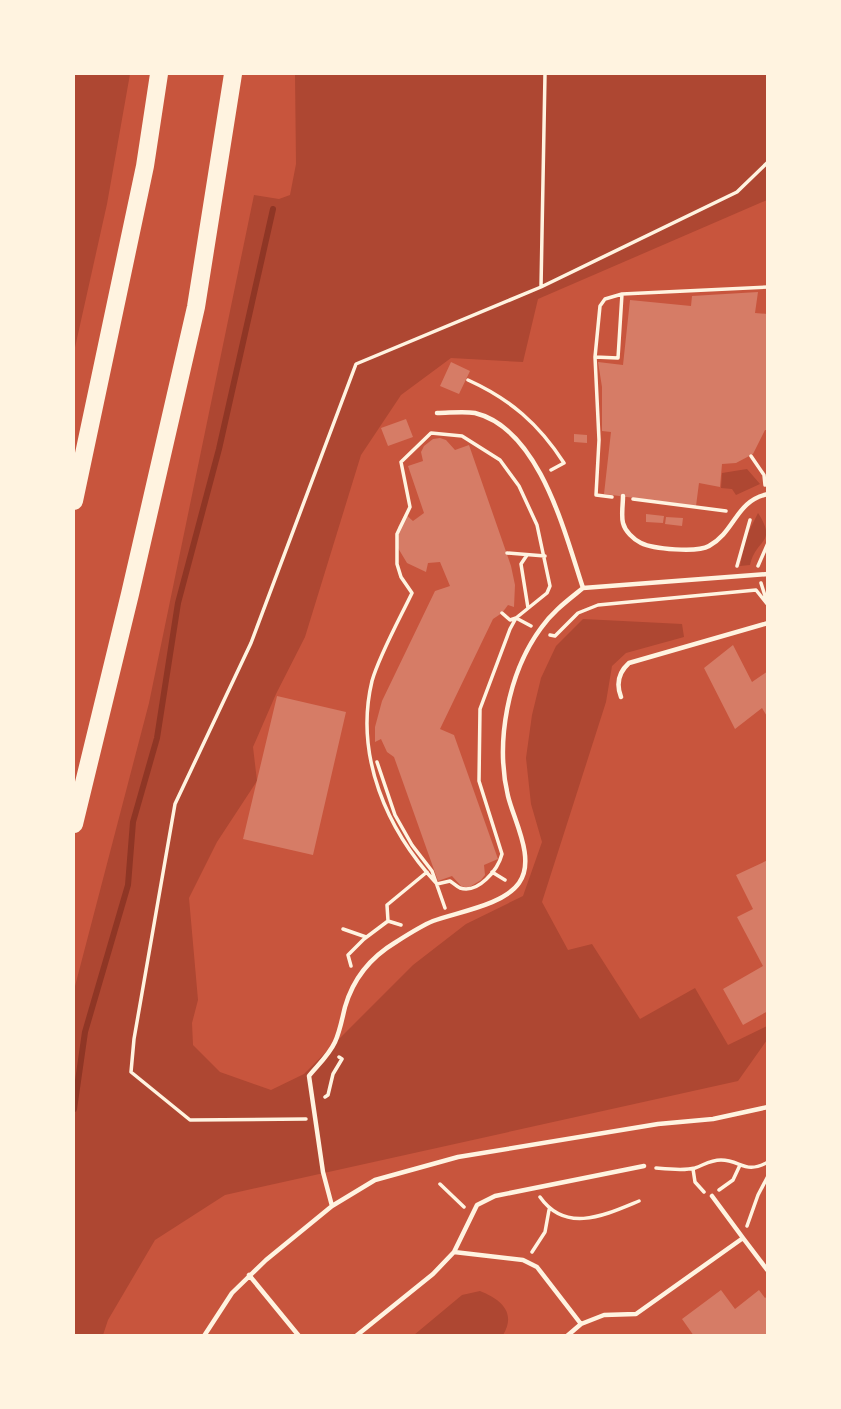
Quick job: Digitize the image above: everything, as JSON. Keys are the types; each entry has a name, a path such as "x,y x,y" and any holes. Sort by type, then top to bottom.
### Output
{"highway":[{"path":"74,501 145,166 159,74"},
{"path":"74,824 196,307 233,74"}],"lane":[{"path":"437,413 474,413 500,426 520,444 532,460 551,496 583,588"},
{"path":"623,497 623,522 634,538 646,545 692,551 704,549 724,535 748,502 767,494"},
{"path":"332,1206 323,1172 309,1076 330,1051 336,1039 352,987 363,969 395,942 447,916 504,895 519,883 524,871 524,852 508,794 504,747 506,721 516,679 539,630 559,607 583,588 768,574"},
{"path":"621,697 618,689 619,676 629,663 768,622"},
{"path":"204,1335 232,1293 249,1275 332,1206 375,1180 458,1157 658,1125 713,1119 768,1107"},
{"path":"356,1335 433,1273 454,1252 477,1205 495,1196 643,1166"},
{"path":"712,1196 768,1271"},
{"path":"567,1335 581,1324 604,1315 636,1314 743,1238"},
{"path":"454,1252 523,1260 537,1267 581,1324"},
{"path":"249,1275 299,1335"}],"path":[{"path":"541,286 545,74"},
{"path":"339,1057 342,1059 333,1074 328,1095 320,1101 324,1119 190,1120 131,1072 134,1038 175,804 251,643 355,364 541,286 737,192 768,162"},
{"path":"739,513 596,495 599,440 595,357 600,306 605,299 622,294 768,286"},
{"path":"595,357 618,358 622,294"},
{"path":"468,380 493,391 539,427 564,463 546,472"},
{"path":"437,884 392,824 377,784 366,722 373,679 412,593 401,577 397,564 397,534 410,507 401,462 431,433 462,436 500,460 519,486 537,525 550,582 549,590 516,618 510,620 502,613"},
{"path":"751,456 764,475 767,494"},
{"path":"519,486 526,482"},
{"path":"737,567 744,534 754,514"},
{"path":"507,553 544,556"},
{"path":"527,555 521,564 528,608"},
{"path":"516,618 555,636 578,613 586,609 633,601 756,590 768,605"},
{"path":"437,884 450,881 466,888 483,883 502,855 479,781 480,709 516,618"},
{"path":"377,762 395,816 412,845 429,866 447,916"},
{"path":"416,930 388,921 386,910 390,901 426,872"},
{"path":"492,872 508,882"},
{"path":"342,929 366,937"},
{"path":"643,1166 693,1168 708,1161 723,1160 755,1168 768,1162"},
{"path":"712,1196 733,1180 740,1166"},
{"path":"693,1168 695,1182"},
{"path":"743,1238 758,1195 768,1177"},
{"path":"440,1184 472,1214"},
{"path":"534,1188 549,1210 571,1218 596,1217 639,1201"},
{"path":"523,1260 545,1232 549,1210"}],"shaded area":[{"path":"74,74 130,74 107,204 74,352"},
{"path":"295,74 767,74 767,200 538,299 523,362 451,358 401,395 361,455 305,637 253,747 257,781 217,842 189,898 198,1000 192,1023 193,1045 220,1072 271,1090 304,1074 413,965 466,924 523,896 542,842 531,804 526,758 532,715 541,678 556,646 583,619 682,624 684,637 626,653 612,666 606,702 542,902 568,950 592,944 640,1019 695,988 728,1045 767,1026 767,1040 738,1081 225,1195 155,1240 108,1320 103,1335 74,1336 74,990 149,703 254,195 279,199 290,195 296,164"},
{"path":"747,469 760,484 736,495 732,489 721,488 722,473"},
{"path":"758,513 764,523 766,536 750,565 740,566 746,537"},
{"path":"480,1291 504,1307 508,1320 503,1335 414,1335 462,1295"}],"building":[{"path":"758,292 755,313 768,314 768,430 765,430 753,454 736,463 722,464 720,487 699,483 696,506 604,494 611,432 602,431 602,387 598,362 623,365 630,300 691,306 692,296"},
{"path":"451,362 470,371 459,394 440,386"},
{"path":"406,419 413,437 388,446 381,428"},
{"path":"574,434 587,435 587,443 574,442"},
{"path":"433,439 446,440 455,450 469,445 511,566 515,585 514,607 508,605 493,619 440,729 454,735 498,859 484,865 485,875 468,888 461,886 452,876 438,881 394,757 387,752 381,739 375,742 375,727 382,701 435,591 450,586 440,562 428,563 426,572 407,563 398,548 397,536 398,527 405,514 413,521 424,513 408,466 423,461 421,452 424,446"},
{"path":"646,514 664,516 663,523 646,522"},
{"path":"666,517 683,518 682,526 665,524"},
{"path":"733,645 752,682 768,671 768,718 762,708 735,729 704,668"},
{"path":"277,696 346,712 313,855 243,839"},
{"path":"768,860 768,1011 743,1025 723,989 763,966 737,917 753,909 736,875"},
{"path":"721,1290 735,1309 759,1290 765,1298 768,1296 768,1336 694,1336 682,1319"}],"waterway":[{"path":"74,1109 85,1032 128,885 133,822 157,738 178,603 219,449 273,209"}]}
